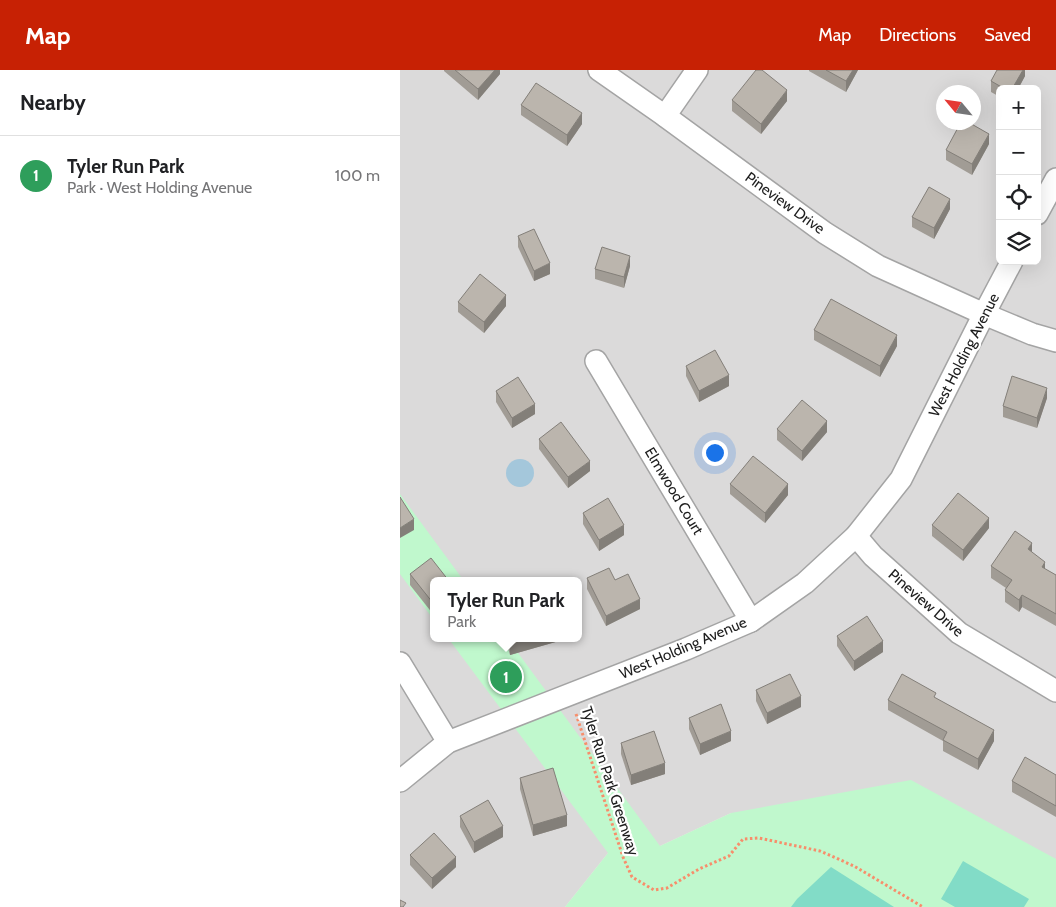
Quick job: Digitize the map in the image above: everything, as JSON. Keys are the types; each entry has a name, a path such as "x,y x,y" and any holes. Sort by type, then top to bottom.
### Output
{"street":[{"name":"Pineview Drive","path":"599,70 825,233 878,266 984,314 1032,334 1056,341"},
{"path":"664,116 697,70"},
{"path":"1041,207 1056,179"},
{"name":"West Holding Avenue","path":"400,781 448,742 686,649 751,621 805,583 856,536 901,479 1010,265"},
{"name":"Elmwood Court","path":"596,361 751,621"},
{"name":"Pineview Drive","path":"856,536 873,556 959,634 1056,691"},
{"path":"400,663 448,742"}],"path":[{"name":"Tyler Run Park Greenway","path":"569,694 623,857 632,877 654,890 667,888 699,869 729,856 742,839 759,838 820,851 854,866 923,907"}],"shaded area":[{"path":"400,70 1056,70 1056,879 731,813 660,846 608,853 565,907 400,907"},
{"path":"520,459 530,463 534,473 530,483 520,487 510,483 506,473 510,463"},
{"path":"963,861 1029,899 1024,907 955,907 941,899"},
{"path":"831,867 894,907 791,907"}],"green space":[{"path":"400,494 461,577 430,577 430,615 400,574"},
{"path":"451,642 510,642 660,846 731,813 911,780 1056,859 1056,907 565,907 608,853"}],"building":[{"path":"455,70 495,70 478,89"},
{"path":"756,70 762,70 787,90 761,124 732,100"},
{"path":"826,70 853,70 846,81"},
{"path":"997,70 1023,70 1014,85 998,85 991,81"},
{"path":"536,83 582,113 567,135 521,105"},
{"path":"981,129 989,134 972,164 946,150 957,130"},
{"path":"929,187 950,199 934,228 912,217"},
{"path":"534,229 550,263 534,271 518,236"},
{"path":"602,247 630,256 624,277 595,269"},
{"path":"480,274 506,295 484,322 458,302"},
{"path":"831,299 897,335 880,366 814,330"},
{"path":"715,350 729,375 699,391 686,366"},
{"path":"1012,376 1047,388 1037,418 1003,406"},
{"path":"518,377 535,404 512,418 496,391"},
{"path":"802,400 827,421 802,451 777,429"},
{"path":"561,422 590,461 568,477 539,439"},
{"path":"753,456 788,484 765,513 730,484"},
{"path":"958,493 989,518 963,550 932,525"},
{"path":"400,497 414,519 400,528"},
{"path":"608,498 624,525 599,540 583,513"},
{"path":"1015,531 1032,543 1028,549 1045,562 1042,567 1056,575 1056,614 1022,595 1019,600 1005,590 1012,580 991,566"},
{"path":"431,558 446,577 430,577 430,599 410,574"},
{"path":"609,568 615,580 628,574 640,599 606,616 587,578"},
{"path":"867,616 883,641 854,661 837,636"},
{"path":"790,674 801,696 767,713 756,690"},
{"path":"902,674 936,693 934,697 994,730 978,759 943,740 947,732 888,700"},
{"path":"721,704 731,731 700,744 689,718"},
{"path":"654,731 665,763 631,775 621,743"},
{"path":"1025,757 1056,775 1056,806 1012,781"},
{"path":"553,768 567,815 533,825 520,778"},
{"path":"488,800 503,826 474,842 460,816"},
{"path":"434,833 456,857 432,878 410,855"},
{"path":"400,900 406,903 403,907 400,907"}],"place":[{"name":"Tyler Run Park","path":"506,677"}]}
